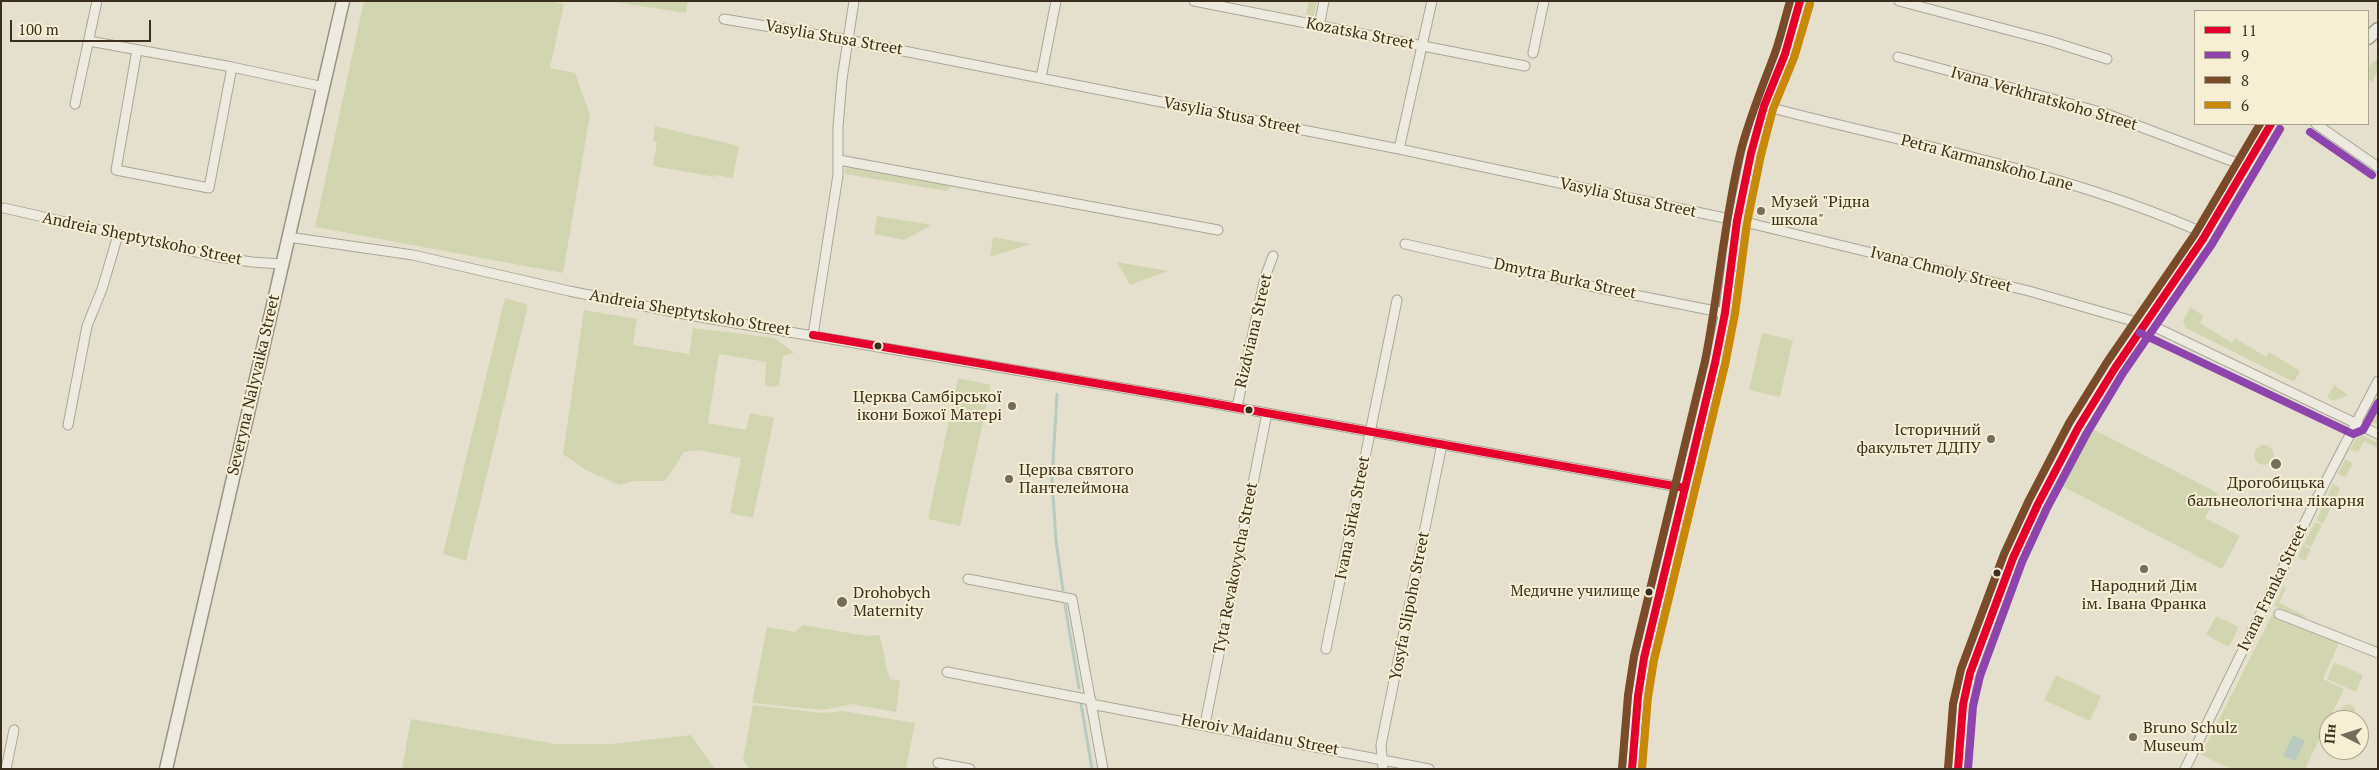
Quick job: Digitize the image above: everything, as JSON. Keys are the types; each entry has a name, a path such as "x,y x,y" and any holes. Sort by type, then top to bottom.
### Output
{"street":[{"path":"75,104 97,1"},
{"name":"Severyna Nalyvaika Street","path":"166,769 281,264 344,1"},
{"path":"813,335 839,160 838,127 854,1"},
{"path":"1041,78 1056,1"},
{"name":"Kozatska Street","path":"1194,1 1525,66"},
{"path":"1319,26 1324,1"},
{"path":"1399,149 1432,1"},
{"path":"1533,53 1544,1"},
{"path":"1632,769 1638,696 1644,658 1725,313 1737,221 1751,153 1764,106 1785,54 1800,1"},
{"path":"1899,1 2050,41 2107,59"},
{"name":"Vasylia Stusa Street","path":"724,19 848,40 1399,149 1737,221"},
{"path":"88,40 232,67 324,87"},
{"path":"138,50 116,170 209,188 232,67"},
{"name":"Ivana Verkhratskoho Street","path":"1898,57 2104,113 2245,166"},
{"name":"Petra Karmanskoho Lane","path":"1764,106 2037,173 2170,218 2206,234"},
{"path":"1958,769 1964,705 1970,673 2013,558 2078,428 2144,324 2206,234 2270,125"},
{"path":"2317,125 2378,167"},
{"path":"839,160 1218,230"},
{"name":"Andreia Sheptytskoho Street","path":"4,208 240,261 281,264"},
{"name":"Ivana Chmoly Street","path":"1737,221 2029,291 2144,324 2378,434"},
{"path":"68,425 87,326 104,284 118,235"},
{"name":"Andreia Sheptytskoho Street","path":"288,237 413,255 598,297 694,316 1267,412 1685,488"},
{"name":"Dmytra Burka Street","path":"1405,244 1590,286 1725,313"},
{"name":"Rizdviana Street","path":"1236,407 1264,277 1274,256"},
{"name":"Ivana Sirka Street","path":"1326,649 1397,300"},
{"name":"Ivana Franka Street","path":"2185,769 2378,381"},
{"name":"Tyta Revakovycha Street","path":"1205,724 1267,412"},
{"name":"Yosyfa Slipoho Street","path":"1382,764 1381,745 1442,444"},
{"path":"968,580 1072,599 1103,769"},
{"path":"2279,614 2378,653"},
{"name":"Heroiv Maidanu Street","path":"947,672 1205,724 1382,764 1429,769"},
{"path":"6,769 14,730"},
{"path":"938,763 970,769"}],"green space":[{"path":"364,1 549,1 564,4 550,68 575,73 590,115 563,273 315,227"},
{"path":"607,1 688,1 686,13"},
{"path":"1309,1 1317,1 1313,19 1305,18"},
{"path":"2378,58 2378,71 2372,82 2369,80 2369,66"},
{"path":"655,126 739,146 733,178 716,175 715,177 653,166 657,142 653,141"},
{"path":"846,165 954,185 946,191 845,174"},
{"path":"877,216 932,225 904,240 874,234"},
{"path":"993,237 1031,244 990,257"},
{"path":"1117,262 1168,271 1130,285"},
{"path":"505,298 528,305 466,561 443,554"},
{"path":"2190,307 2204,316 2200,323 2232,343 2235,338 2266,357 2269,352 2300,371 2294,382 2186,328 2183,321"},
{"path":"584,310 637,319 633,345 689,354 693,328 775,338 794,353 783,356 779,385 771,387 765,385 766,362 719,354 708,423 746,430 750,413 774,418 753,518 730,513 741,458 699,450 684,452 665,481 635,481 619,485 584,469 563,454"},
{"path":"1762,333 1793,340 1780,397 1749,390"},
{"path":"958,378 991,385 960,526 928,519"},
{"path":"2334,385 2348,395 2334,401 2327,397"},
{"path":"2378,400 2378,425 2367,420"},
{"path":"2091,428 2218,493 2205,518 2240,536 2222,569 2060,485"},
{"path":"2358,433 2378,443 2378,448 2364,441 2358,452 2350,450"},
{"path":"2264,445 2271,448 2274,455 2271,462 2264,465 2257,462 2254,455 2257,448"},
{"path":"2345,459 2353,463 2346,477 2338,474"},
{"path":"2333,484 2340,488 2332,506 2325,502"},
{"path":"2324,504 2331,507 2323,524 2316,520"},
{"path":"2315,522 2322,525 2311,547 2304,544"},
{"path":"2303,545 2311,549 2305,561 2298,557"},
{"path":"2283,587 2286,588 2279,603 2306,616 2304,619 2274,606"},
{"path":"2272,615 2339,643 2323,679 2344,689 2334,710 2319,710 2319,740 2305,769 2232,769 2201,755"},
{"path":"2216,616 2239,627 2229,647 2206,635"},
{"path":"803,625 867,636 879,635 890,679 900,681 896,712 852,704 823,710 752,703 767,627 795,632"},
{"path":"2334,662 2363,675 2356,692 2327,679"},
{"path":"2056,675 2101,696 2090,721 2044,700"},
{"path":"2345,704 2351,704 2355,710 2341,710"},
{"path":"753,705 823,713 843,711 915,723 906,769 750,769 743,760"},
{"path":"411,719 556,744 610,744 691,735 715,769 402,769"}],"shaded area":[{"path":"2293,735 2305,741 2295,761 2283,756"}],"waterway":[{"path":"1057,394 1052,479 1056,541 1063,590"},
{"path":"1065,605 1079,688"},
{"path":"1081,704 1092,769"}],"transit line":[{"name":"8","path":"1622,768 1628,695 1634,656 1705,361 1735,176 1748,125 1777,47 1790,1"},
{"name":"11","path":"1632,769 1638,696 1644,658 1715,363 1725,313 1737,221 1751,153 1764,106 1785,54 1800,1"},
{"name":"6","path":"1642,769 1648,697 1654,660 1725,365 1735,314 1747,223 1761,155 1773,109 1794,58 1810,4"},
{"name":"8","path":"1948,768 1953,704 1961,669 2004,554 2029,500 2069,423 2107,362 2195,234 2259,125"},
{"name":"11","path":"1958,769 1963,705 1970,673 2013,558 2038,504 2078,428 2115,368 2203,239 2270,125"},
{"name":"9","path":"1968,769 1973,706 1980,676 2022,562 2047,508 2087,433 2123,373 2212,244 2280,129"},
{"name":"9","path":"2310,132 2372,175"},
{"name":"9","path":"2140,333 2353,434 2363,430 2378,403"},
{"name":"11","path":"813,335 1194,400 1685,488"}],"place":[{"name":"Музей \"Рідна школа\"","path":"1761,211"},
{"name":"Церква Самбірської ікони Божої Матері","path":"1012,406"},
{"name":"Історичний факультет ДДПУ","path":"1991,439"},
{"name":"Дрогобицька бальнеологічна лікарня","path":"2276,464"},
{"name":"Церква святого Пантелеймона","path":"1009,479"},
{"name":"Народний Дім ім. Івана Франка","path":"2144,569"},
{"name":"Медичне училище","path":"1649,592"},
{"name":"Drohobych Maternity","path":"842,602"},
{"name":"Bruno Schulz Museum","path":"2133,737"}]}
